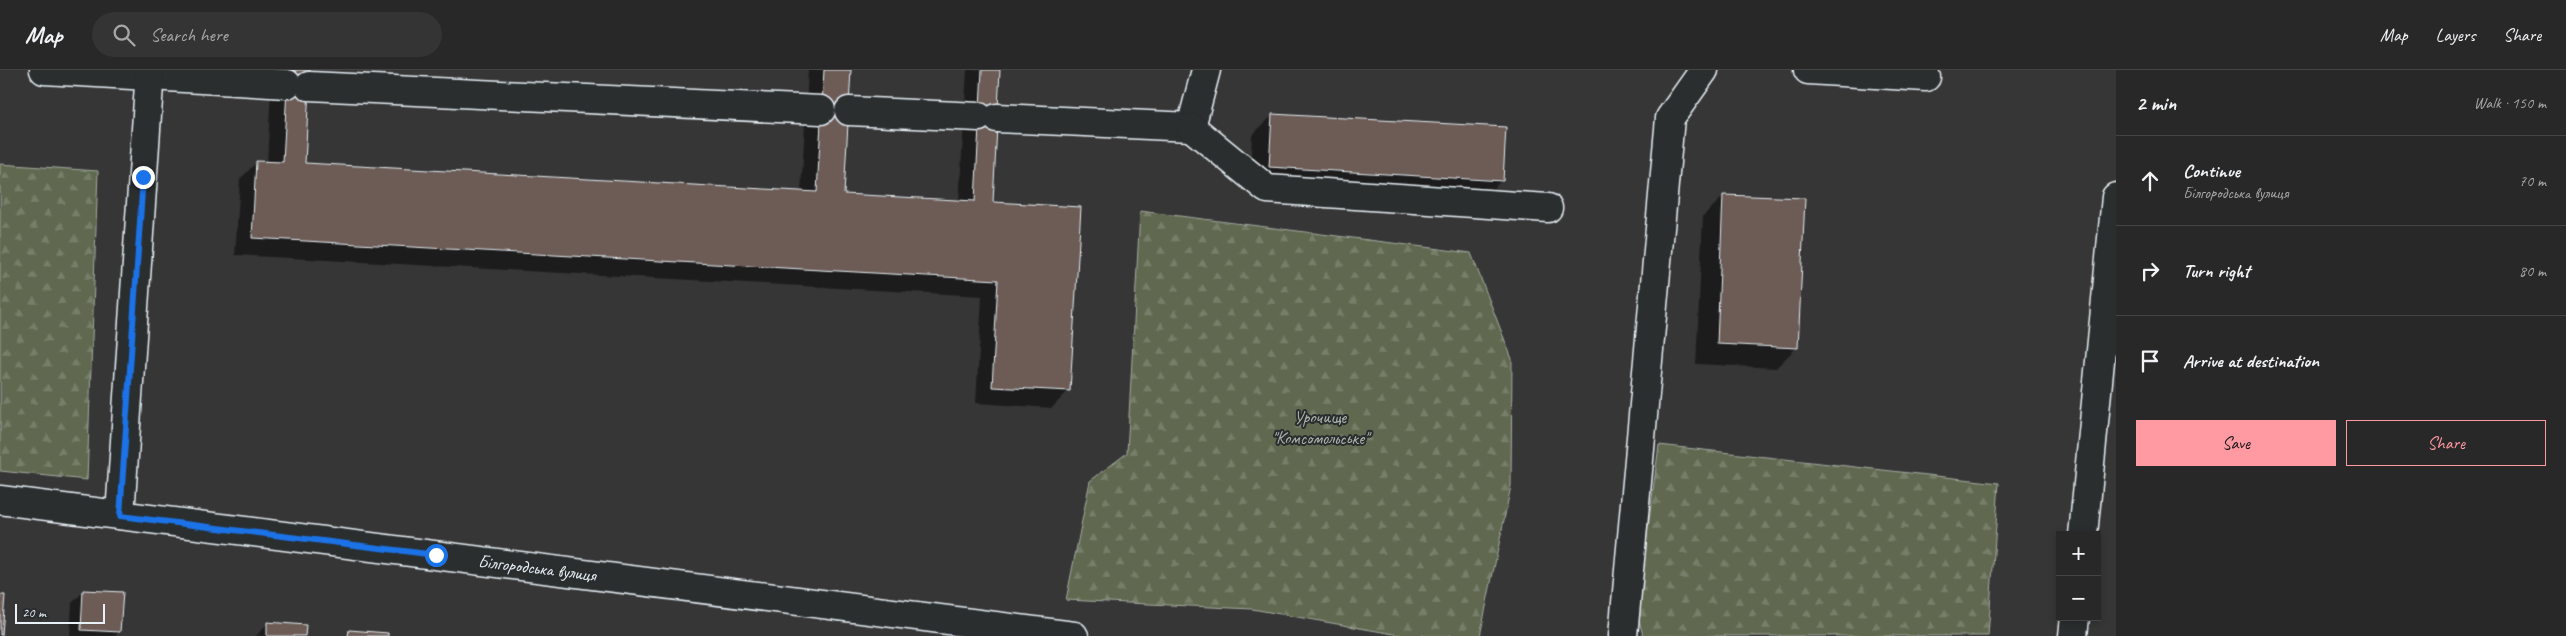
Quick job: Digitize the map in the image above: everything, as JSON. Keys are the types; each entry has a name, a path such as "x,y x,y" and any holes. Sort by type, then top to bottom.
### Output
{"street":[{"path":"44,70 150,74 298,85 821,110"},
{"path":"1191,127 1206,70"},
{"path":"1623,636 1670,118 1704,70"},
{"path":"1808,70 1926,77"},
{"path":"120,516 150,74"},
{"path":"849,111 1191,127 1267,189 1548,208"},
{"path":"2083,531 2116,198"},
{"name":"Білгородська вулиця","path":"0,500 910,626 1074,636"},
{"path":"2073,636 2075,621"}],"green space":[{"path":"0,164 98,171 87,480 0,471"},
{"name":"Урочище \"Комсомольське\"","path":"1140,211 1471,253 1512,359 1511,486 1480,636 1405,636 1252,609 1066,600 1090,481 1127,453"},
{"path":"1659,445 1999,483 1988,636 1643,636 1637,612"}],"building":[{"path":"288,70 310,70 305,163 817,192 824,70 851,70 844,194 975,201 982,70 1000,70 993,202 1081,207 1070,391 992,387 998,280 252,238 256,161 283,162"},
{"path":"1272,114 1506,127 1503,181 1269,167"},
{"path":"1723,195 1805,198 1798,348 1717,344"},
{"path":"83,590 123,592 120,632 81,630"},
{"path":"0,595 5,595 2,635 0,635"},
{"path":"267,622 306,625 305,636 267,636"},
{"path":"349,630 388,633 388,636 348,636"}],"route":[{"path":"143,177 120,516 436,555"}]}
